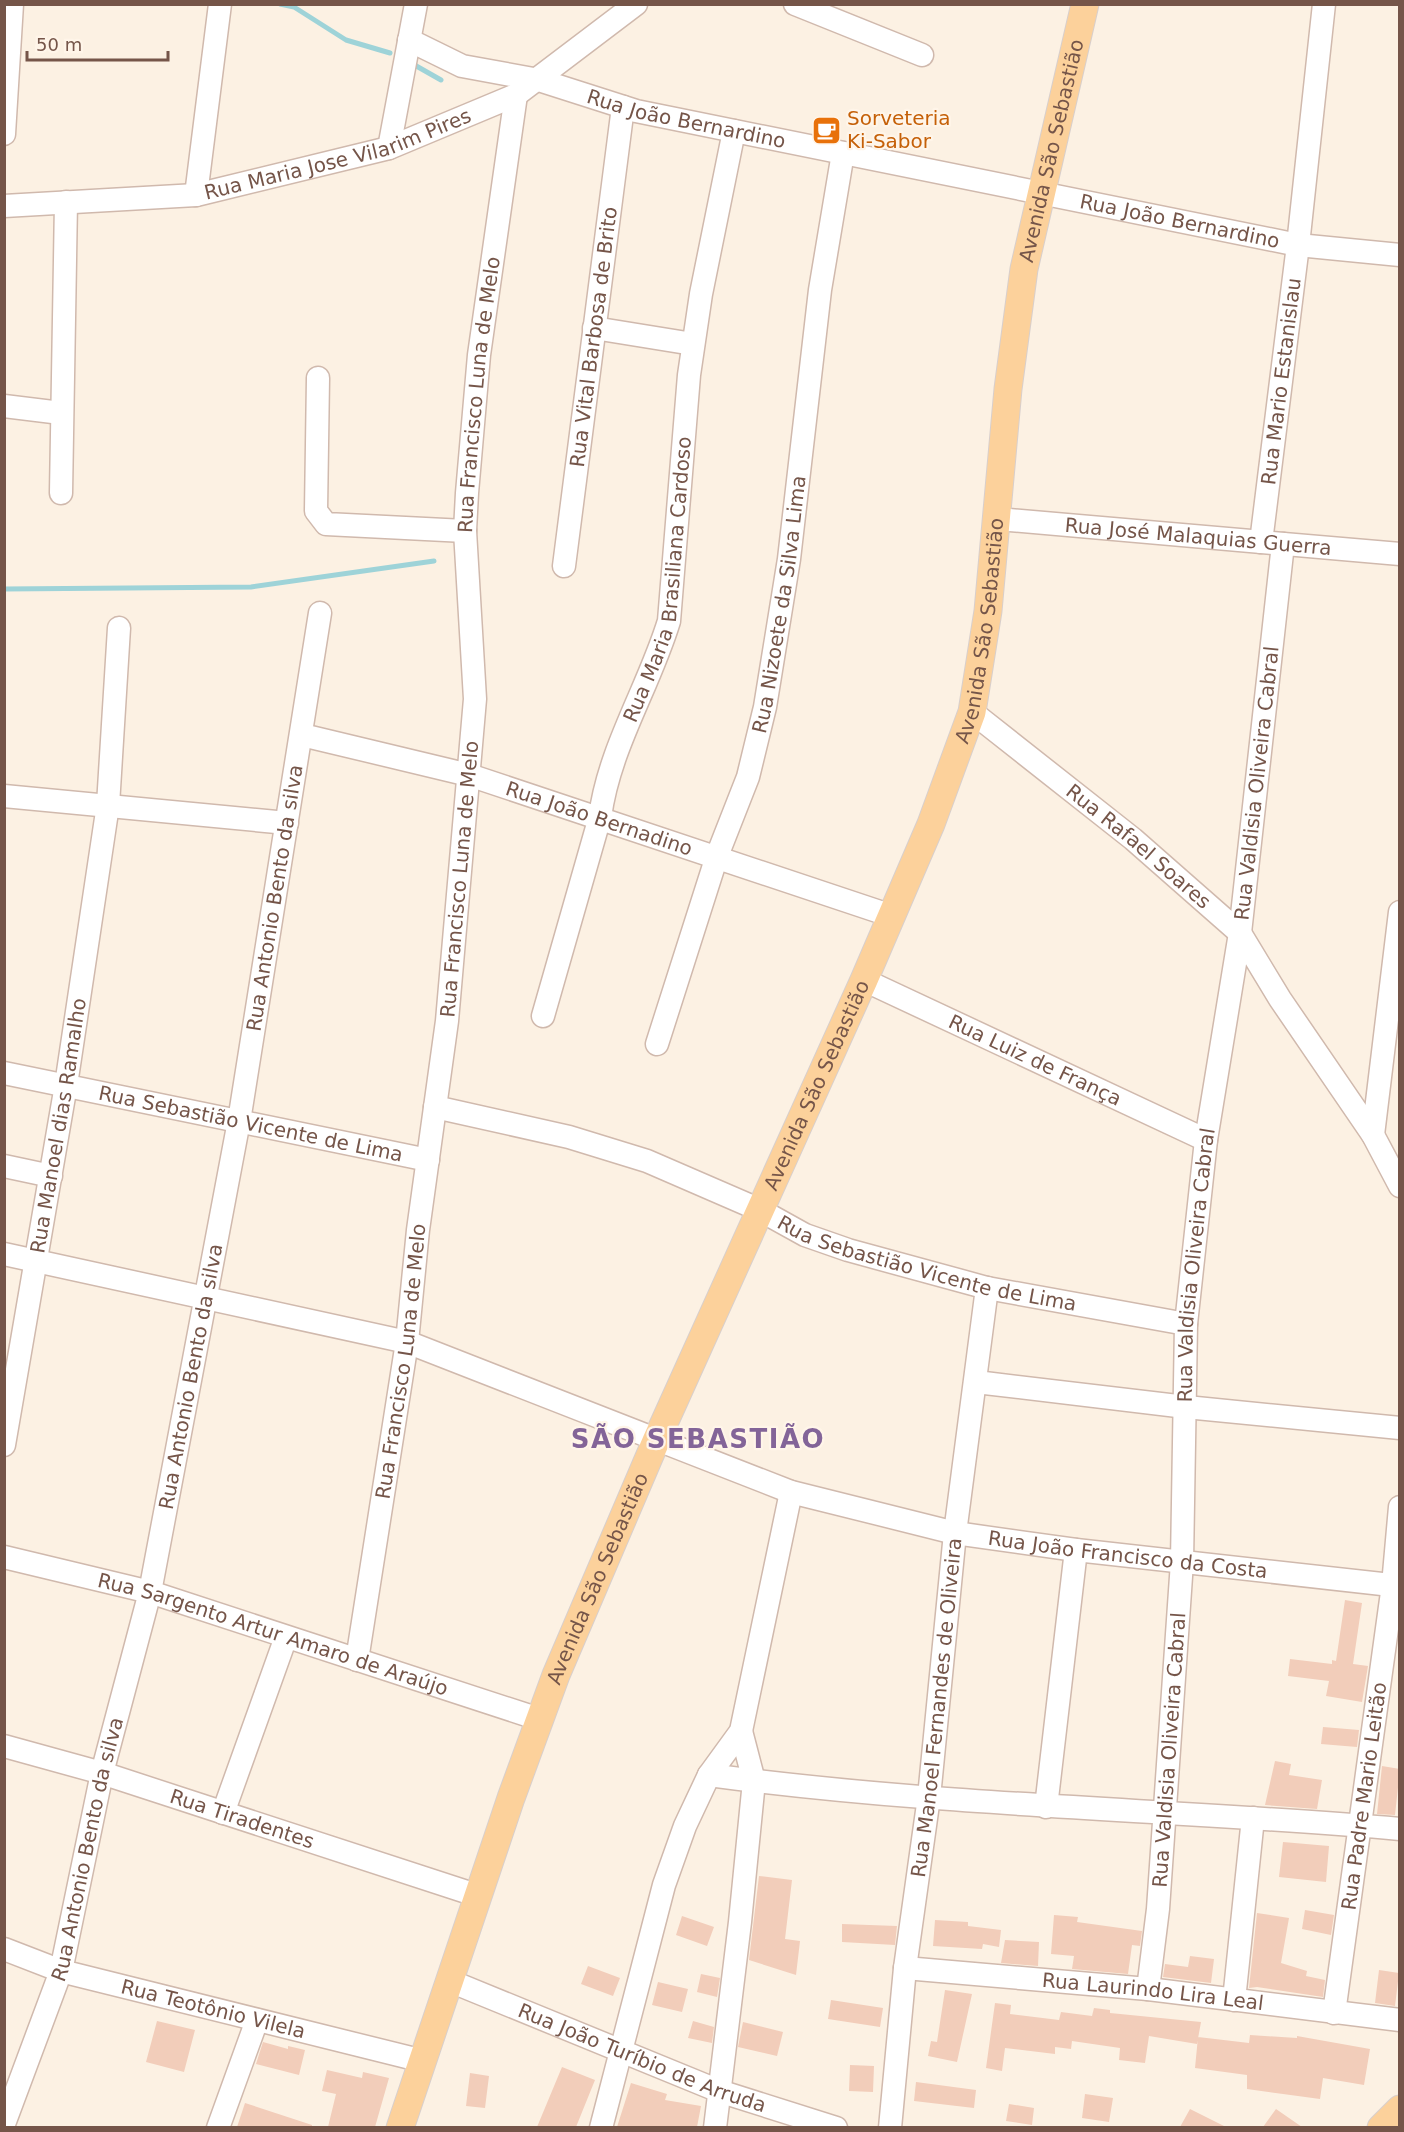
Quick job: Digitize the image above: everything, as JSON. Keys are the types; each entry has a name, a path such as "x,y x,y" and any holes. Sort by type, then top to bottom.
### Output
{"main road":[{"name":"Avenida São Sebastião","path":"400,2127 539,1719 656,1440 892,916 948,781 972,712 988,611 1008,389 1024,269 1085,4"},
{"path":"1381,2127 1400,2109"}],"street":[{"path":"4,134 12,4"},
{"path":"196,195 220,4"},
{"path":"389,148 416,4"},
{"path":"605,30 611,4"},
{"name":"Rua Maria Jose Vilarim Pires","path":"4,206 196,195 389,148 516,95 605,30 636,4"},
{"path":"795,4 922,55"},
{"name":"Rua Mario Estanislau","path":"1272,543 1324,4"},
{"name":"Rua João Bernardino","path":"409,40 462,66 539,80 623,107 1299,245 1400,255"},
{"name":"Rua Francisco Luna de Melo","path":"357,1660 407,1342 447,1021 475,699 465,531 479,355 516,95"},
{"name":"Rua Vital Barbosa de Brito","path":"564,566 623,107"},
{"name":"Rua Maria Brasiliana Cardoso","path":"543,1016 600,817 604,785 657,658 669,621 693,344 734,131"},
{"name":"Rua Nizoete da Silva Lima","path":"657,1044 717,855 748,777 765,707 778,635 818,302 843,153"},
{"path":"61,493 66,202"},
{"path":"594,328 693,344"},
{"path":"318,378 316,511 326,524 465,531"},
{"path":"4,406 61,413"},
{"name":"Rua José Malaquias Guerra","path":"998,519 1400,554"},
{"name":"Rua Valdisia Oliveira Cabral","path":"1148,1989 1158,1909 1182,1562 1186,1324 1206,1140 1240,933 1272,543"},
{"name":"Rua Antonio Bento da silva","path":"4,2124 10,2096 61,1971 102,1773 150,1592 208,1296 239,1121 320,613"},
{"name":"Rua Manoel dias Ramalho","path":"4,1445 66,1084 108,805 118,628"},
{"name":"Rua Rafael Soares","path":"972,712 1132,839 1240,933 1280,999 1373,1135 1400,1186"},
{"name":"Rua João Bernadino","path":"302,735 469,775 717,855 892,916"},
{"path":"4,796 287,823"},
{"path":"1373,1135 1400,912"},
{"name":"Rua Luiz de França","path":"864,980 1206,1140"},
{"name":"Rua Sebastião Vicente de Lima","path":"4,1073 428,1160"},
{"name":"Rua Sebastião Vicente de Lima","path":"435,1107 569,1137 647,1161 760,1210 805,1235 848,1250 987,1288 1186,1324"},
{"path":"4,1166 51,1176"},
{"name":"Rua João Francisco da Costa","path":"4,1254 208,1296 407,1342 791,1492 955,1533 1076,1550 1396,1586"},
{"name":"Rua Manoel Fernandes de Oliveira","path":"890,2127 905,1968 929,1797 955,1533 987,1288"},
{"path":"976,1382 1186,1407 1400,1428"},
{"path":"600,2127 664,1885 686,1826 709,1775 741,1731 791,1492"},
{"name":"Rua Padre Mario Leitão","path":"1334,2013 1359,1826 1396,1586 1400,1507"},
{"path":"1046,1807 1076,1550"},
{"name":"Rua Sargento Artur Amaro de Araújo","path":"4,1557 150,1592 539,1719"},
{"path":"223,1813 286,1636"},
{"path":"715,2127 736,1965 754,1781 741,1731"},
{"name":"Rua Tiradentes","path":"4,1746 102,1773 479,1896"},
{"path":"709,1775 1046,1807 1165,1812 1400,1829"},
{"path":"1234,2000 1253,1818"},
{"name":"Rua Teotônio Vilela","path":"4,1949 61,1971 423,2061"},
{"name":"Rua Laurindo Lira Leal","path":"905,1968 1148,1989 1400,2020"},
{"name":"Rua João Turíbio de Arruda","path":"450,1981 620,2053 719,2091 836,2127"},
{"path":"218,2127 257,2020"}],"building":[{"path":"1345,1600 1362,1603 1353,1664 1368,1666 1362,1702 1326,1696 1329,1681 1288,1676 1290,1659 1332,1664 1332,1660 1336,1661"},
{"path":"1323,1727 1359,1730 1357,1747 1321,1744"},
{"path":"1275,1761 1291,1764 1289,1775 1322,1780 1317,1809 1265,1805"},
{"path":"1382,1766 1400,1769 1395,1815 1377,1814"},
{"path":"1283,1842 1329,1846 1326,1882 1279,1877"},
{"path":"759,1876 792,1880 785,1939 800,1941 796,1975 749,1960"},
{"path":"1305,1910 1334,1915 1331,1935 1302,1929"},
{"path":"1257,1913 1289,1918 1281,1963 1307,1971 1306,1976 1325,1980 1323,1997 1257,1987 1249,1988"},
{"path":"1054,1915 1078,1917 1077,1922 1142,1931 1140,1946 1132,1945 1128,1974 1072,1969 1074,1956 1051,1954"},
{"path":"682,1916 714,1927 707,1946 676,1935"},
{"path":"935,1920 968,1922 968,1926 1001,1930 999,1947 983,1944 982,1949 933,1946"},
{"path":"842,1924 897,1926 895,1945 842,1942"},
{"path":"1005,1940 1039,1942 1038,1966 1001,1963"},
{"path":"1190,1956 1214,1959 1211,1983 1163,1977 1165,1964 1188,1967"},
{"path":"588,1966 620,1978 613,1996 581,1984"},
{"path":"1379,1970 1399,1973 1395,2006 1375,2003"},
{"path":"701,1974 720,1978 717,1997 697,1992"},
{"path":"658,1982 688,1989 682,2012 652,2005"},
{"path":"945,1990 972,1994 957,2062 928,2056 931,2041 937,2042"},
{"path":"831,2000 883,2008 880,2027 828,2019"},
{"path":"995,2003 1011,2005 1010,2014 1059,2020 1061,2012 1092,2016 1094,2008 1110,2010 1110,2013 1201,2022 1197,2044 1149,2036 1145,2063 1119,2060 1120,2048 1072,2041 1071,2049 1055,2047 1055,2054 1005,2048 1002,2071 986,2068"},
{"path":"157,2021 195,2030 184,2072 146,2062"},
{"path":"693,2021 714,2027 712,2043 688,2038"},
{"path":"743,2022 783,2032 777,2056 738,2047"},
{"path":"1250,2035 1297,2038 1297,2036 1370,2049 1364,2085 1323,2078 1320,2099 1247,2089 1247,2075 1195,2068 1198,2037 1249,2043"},
{"path":"263,2042 288,2049 288,2046 305,2050 299,2075 256,2064"},
{"path":"850,2065 874,2066 873,2092 849,2091"},
{"path":"562,2067 595,2080 576,2127 537,2127"},
{"path":"327,2070 362,2078 363,2072 389,2078 375,2127 328,2127 336,2094 322,2091"},
{"path":"470,2073 489,2076 485,2108 466,2106"},
{"path":"916,2082 976,2090 974,2108 914,2101"},
{"path":"631,2083 667,2094 665,2100 701,2106 697,2127 617,2127"},
{"path":"1085,2094 1113,2098 1109,2122 1082,2118"},
{"path":"245,2103 312,2125 312,2127 237,2127"},
{"path":"1009,2104 1034,2108 1032,2125 1006,2121"},
{"path":"1190,2109 1226,2127 1180,2127"},
{"path":"1276,2109 1302,2127 1263,2127"}],"waterway":[{"path":"280,4 294,7 346,40 390,53"},
{"path":"411,63 441,80"},
{"path":"4,589 251,587 434,561"}],"place":[{"name":"Sorveteria Ki-Sabor","path":"826,130"}],"district":[{"name":"SÃO SEBASTIÃO","path":"698,1439"}]}
